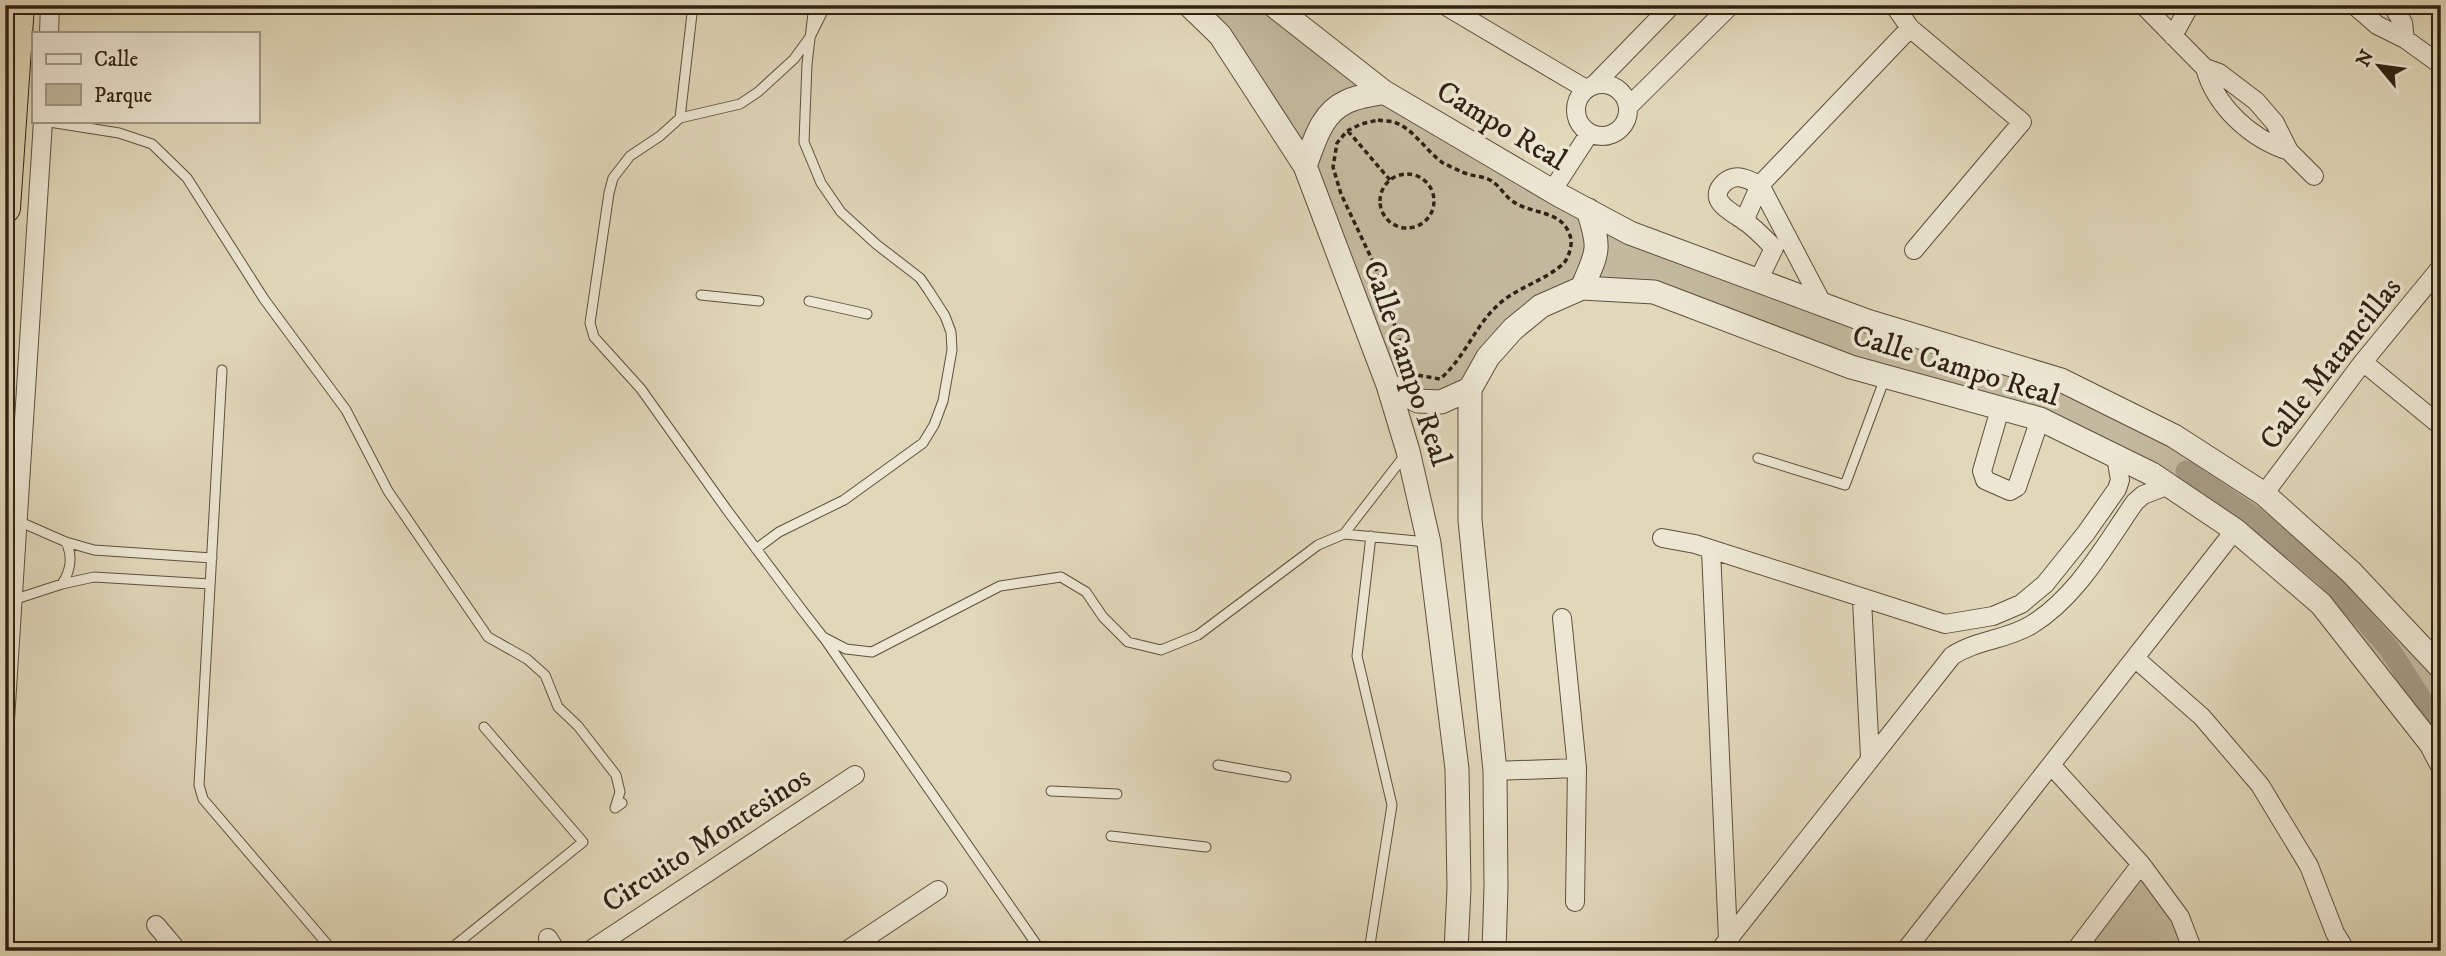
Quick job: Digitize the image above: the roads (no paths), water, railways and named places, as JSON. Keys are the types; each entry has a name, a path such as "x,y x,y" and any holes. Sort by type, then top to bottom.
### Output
{"highway":[{"path":"5,208 19,5"}],"street":[{"path":"49,32 51,5"},
{"name":"Calle Campo Real","path":"1189,5 1220,34 1304,166 1388,385 1408,451 1429,542 1457,769 1459,888 1456,951"},
{"path":"1273,5 1384,92"},
{"path":"1672,5 1576,104 1578,123 1589,134 1600,137 1618,132 1624,125 1628,107 1731,5"},
{"path":"1894,5 1910,28 2022,122 1914,250"},
{"path":"2173,36 2190,5"},
{"path":"2354,5 2377,25 2404,39 2441,65"},
{"path":"2392,5 2403,23 2404,39"},
{"path":"1447,6 1590,87 1603,83 1620,91 1628,107"},
{"path":"2150,8 2205,68 2219,73 2256,102 2275,123 2289,151 2314,176"},
{"path":"1744,221 1760,185 1910,28"},
{"path":"2205,68 2209,84 2239,121 2259,138 2289,151"},
{"path":"1304,166 1320,127 1331,112 1346,101 1384,92"},
{"name":"Campo Real","path":"1384,92 1588,210"},
{"path":"5,718 43,122"},
{"path":"1552,191 1589,134"},
{"path":"1780,241 1725,210 1719,198 1721,186 1730,178 1740,176 1760,185 1780,241 1823,305"},
{"path":"1388,385 1418,401 1428,402 1441,402 1470,389 1488,357 1513,329 1541,306 1582,288 1597,249 1597,236 1588,210"},
{"name":"Calle Campo Real","path":"1588,210 1630,233 1867,321 2061,380 2174,436 2264,494 2351,572 2441,668"},
{"path":"1758,281 1780,241"},
{"name":"Calle Matancillas","path":"2264,494 2363,362 2441,267"},
{"name":"Calle Campo Real","path":"1582,288 1654,292 1851,368 2040,419 2152,474 2235,530 2321,604 2431,744 2441,763"},
{"path":"2363,362 2441,426"},
{"name":"Calle Campo Real","path":"1470,389 1471,520 1495,771 1494,951"},
{"path":"2000,408 1982,471 1985,480 2010,491 2017,487 2040,419"},
{"path":"1662,538 1711,550 1945,624 1993,616 2021,604 2045,584 2082,538 2117,489 2120,480 2116,457"},
{"path":"1724,945 1952,656 1967,646 1998,640 2031,625 2063,601 2143,495 2169,485"},
{"path":"1905,951 2235,530"},
{"path":"2082,538 2100,552"},
{"path":"1711,550 1724,945"},
{"path":"2055,572 2074,587"},
{"path":"1863,600 1870,757"},
{"path":"1562,618 1577,768 1575,902"},
{"path":"1945,624 1952,656"},
{"path":"2136,659 2202,717 2260,785 2309,866 2335,942 2346,951"},
{"path":"2052,765 2141,864 2180,917 2193,951"},
{"path":"1495,771 1577,768"},
{"name":"Circuito Montesinos","path":"589,951 855,775"},
{"path":"2075,951 2141,864"},
{"path":"846,951 937,890"},
{"path":"156,925 178,951"}],"lane":[{"path":"680,118 693,5"},
{"path":"756,549 779,532 844,499 923,443 934,425 943,401 952,350 951,332 946,316 920,278 876,244 841,212 821,183 804,142 807,64 814,5"},
{"path":"826,5 810,37 794,58 758,92 740,104 680,118 660,136 630,156 613,178 591,331 640,389 823,637 1041,951"},
{"path":"49,122 119,133 152,144 187,178 264,299 346,410 388,491 488,637 527,659 545,675 558,706 578,726 617,775 620,792 615,808 622,803"},
{"path":"701,295 759,301"},
{"path":"809,301 867,314"},
{"path":"222,370 199,785 203,799 333,951"},
{"path":"1758,458 1845,485 1885,376"},
{"path":"1344,534 1408,451"},
{"path":"18,521 66,542 94,550 212,558"},
{"path":"823,637 846,649 872,652 1000,586 1061,577 1086,592 1103,617 1128,642 1161,650 1198,635 1318,545 1344,534 1429,542"},
{"path":"1369,951 1392,805 1357,656 1371,536"},
{"path":"62,584 70,568 71,559 66,542"},
{"path":"13,600 62,584 94,578 210,583"},
{"path":"448,951 583,842 484,727"},
{"path":"1218,765 1286,777"},
{"path":"1051,791 1117,794"},
{"path":"1111,836 1206,847"}],"waterway":[{"path":"2186,471 2253,516 2326,577 2388,647 2441,729"}]}
